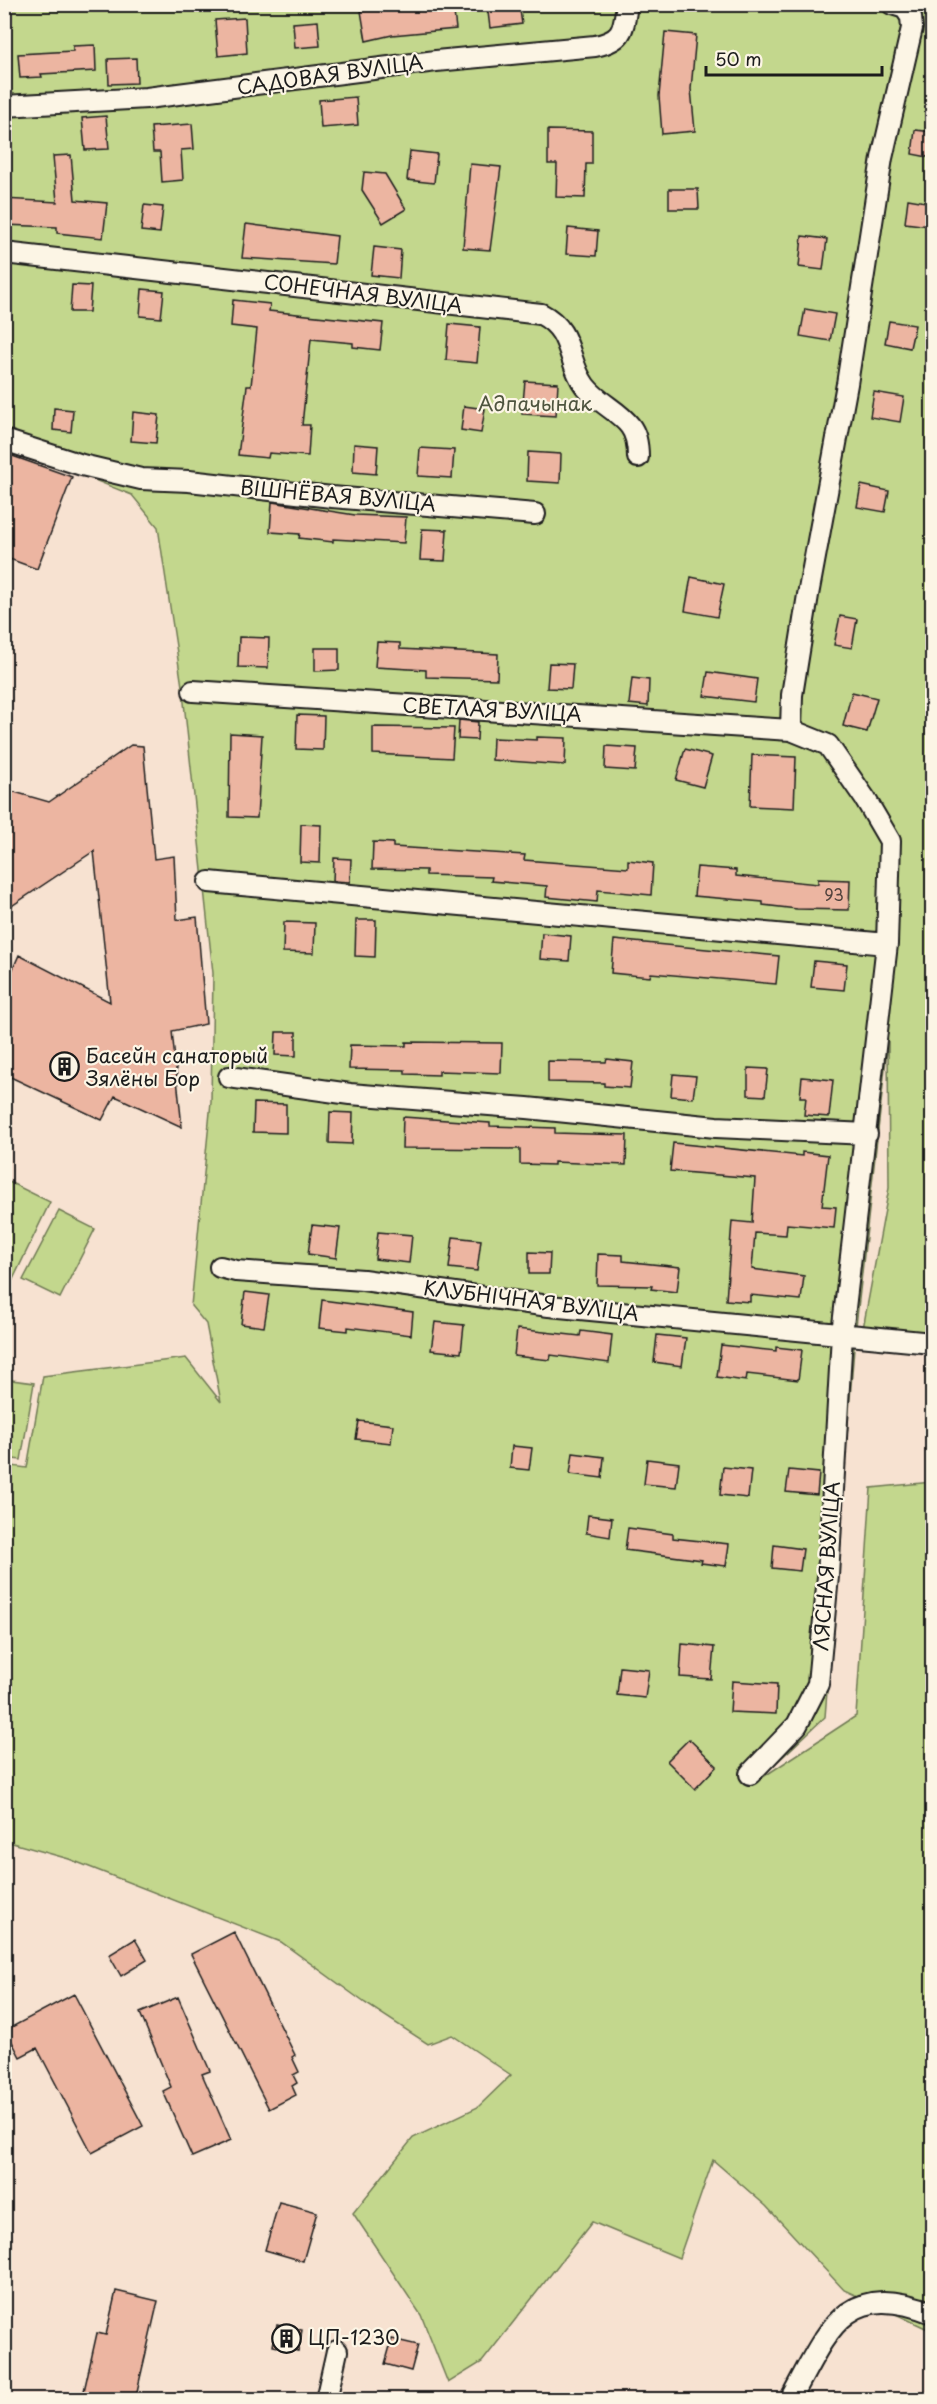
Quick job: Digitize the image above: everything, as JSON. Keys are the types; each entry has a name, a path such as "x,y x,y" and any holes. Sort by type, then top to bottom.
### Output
{"street":[{"name":"САДОВАЯ ВУЛІЦА","path":"4,106 147,98 436,61 609,43 618,38 623,30 627,4"},
{"path":"791,730 792,694 808,595 848,384 882,158 912,28 911,17 898,6"},
{"name":"СОНЕЧНАЯ ВУЛІЦА","path":"4,253 541,314 555,321 565,335 584,385 596,399 618,413 632,428 638,445 638,457"},
{"name":"ВІШНЁВАЯ ВУЛІЦА","path":"4,440 82,465 141,479 189,481 332,497 535,514"},
{"name":"СВЕТЛАЯ ВУЛІЦА","path":"193,691 791,730 828,745 866,800 890,841 887,944"},
{"path":"209,882 887,944"},
{"name":"ЛЯСНАЯ ВУЛІЦА","path":"750,1774 797,1725 818,1684 828,1576 842,1334 867,1134 887,944"},
{"path":"229,1077 350,1094 527,1108 716,1127 867,1134"},
{"name":"КЛУБНІЧНАЯ ВУЛІЦА","path":"220,1266 236,1270 363,1280 549,1306 933,1343"},
{"path":"790,2400 828,2330 862,2304 882,2300 907,2303 933,2313"},
{"path":"326,2400 337,2351"}],"green space":[{"name":"Адпачынак","path":"5,5 932,5 932,1341 862,1334 889,1188 888,1041 855,1335 825,1717 757,1781 856,1716 871,1488 932,1482 932,2331 844,2290 766,2206 713,2160 679,2258 592,2222 482,2362 448,2383 421,2315 353,2213 413,2138 478,2107 511,2075 452,2035 428,2044 365,2003 281,1942 69,1859 5,1841 4,1465 27,1468 43,1376 186,1358 221,1402 206,1324 191,1306 211,1102 213,973 183,693 158,527 132,495 5,444"},
{"path":"5,1180 50,1202 5,1296"},
{"path":"59,1211 95,1229 60,1298 23,1280"},
{"path":"4,1379 34,1383 21,1460 5,1458"}],"building":[{"path":"429,4 453,4 456,29 392,35 366,41 361,11"},
{"path":"487,4 519,4 522,24 490,28"},
{"path":"245,18 247,53 218,56 215,20"},
{"path":"318,21 320,46 295,48 293,23"},
{"path":"665,32 696,35 691,89 695,131 662,134 659,96"},
{"path":"95,45 96,71 41,74 42,77 20,78 18,54 73,51 73,46"},
{"path":"136,58 137,83 109,84 108,59"},
{"path":"356,97 358,125 321,128 319,100"},
{"path":"106,116 109,149 85,150 82,118"},
{"path":"192,124 194,149 181,150 183,180 162,182 160,152 153,152 151,127"},
{"path":"548,130 592,131 592,164 586,164 585,198 556,197 557,164 548,164"},
{"path":"915,130 933,132 933,158 912,154"},
{"path":"410,151 437,154 434,183 407,180"},
{"path":"71,155 75,200 107,203 103,238 57,233 57,227 4,225 4,199 57,202 53,156"},
{"path":"470,164 501,167 490,250 463,248"},
{"path":"364,172 385,174 406,209 383,223 362,190"},
{"path":"669,189 698,189 699,209 669,209"},
{"path":"908,199 932,203 929,226 905,223"},
{"path":"144,205 163,207 160,233 141,231"},
{"path":"246,224 337,236 334,264 242,258"},
{"path":"568,228 598,231 596,256 566,254"},
{"path":"802,236 827,239 823,270 799,267"},
{"path":"374,247 401,250 399,278 371,275"},
{"path":"72,285 91,286 89,312 70,312"},
{"path":"142,289 164,291 161,318 140,316"},
{"path":"233,300 270,304 269,311 383,323 380,350 353,347 353,343 311,339 302,425 310,425 308,456 269,453 268,458 238,455 247,386 251,386 257,329 231,326"},
{"path":"805,309 835,314 830,341 800,336"},
{"path":"889,321 915,325 910,348 885,343"},
{"path":"449,324 480,327 477,363 446,360"},
{"path":"525,381 558,383 556,416 522,414"},
{"path":"874,392 904,397 900,422 870,417"},
{"path":"464,406 485,409 481,433 461,430"},
{"path":"54,408 73,410 71,432 53,430"},
{"path":"133,412 159,415 156,443 131,441"},
{"path":"354,444 378,446 376,474 353,472"},
{"path":"420,448 454,450 452,478 418,476"},
{"path":"528,452 561,454 560,483 527,481"},
{"path":"4,453 72,477 37,569 4,557 4,499 11,483 4,480"},
{"path":"861,485 889,491 885,512 857,507"},
{"path":"272,502 355,515 406,517 404,543 333,539 333,542 299,538 300,534 270,532"},
{"path":"422,529 447,530 445,561 420,560"},
{"path":"691,577 724,584 717,617 685,611"},
{"path":"840,616 857,619 852,648 834,645"},
{"path":"239,637 269,638 268,668 238,667"},
{"path":"377,642 400,643 400,649 498,654 497,679 426,677 426,670 375,667"},
{"path":"315,648 339,648 339,670 315,671"},
{"path":"549,663 573,664 571,689 547,688"},
{"path":"708,672 757,679 754,702 704,696"},
{"path":"632,678 649,680 648,706 629,704"},
{"path":"852,692 877,698 867,732 843,726"},
{"path":"297,715 324,716 323,750 296,749"},
{"path":"459,720 478,722 477,740 458,739"},
{"path":"373,727 454,728 452,758 373,754"},
{"path":"230,733 262,735 257,818 229,817"},
{"path":"537,737 566,738 565,765 492,760 493,738 537,740"},
{"path":"131,745 143,746 154,859 174,856 177,920 197,917 206,1024 172,1031 182,1127 115,1096 102,1120 4,1074 4,989 19,955 110,1002 94,851 4,911 4,789 49,802"},
{"path":"606,746 637,748 635,771 605,769"},
{"path":"685,749 712,756 703,787 676,780"},
{"path":"752,755 796,757 794,808 750,806"},
{"path":"301,824 321,825 320,863 300,862"},
{"path":"373,842 393,843 393,847 525,855 524,860 628,868 628,860 653,863 651,895 598,890 597,902 546,897 547,886 491,881 492,877 426,875 426,870 372,869"},
{"path":"334,858 351,859 350,882 333,881"},
{"path":"697,867 736,870 736,876 818,884 818,879 850,880 849,910 797,909 763,905 763,902 694,896"},
{"path":"356,920 376,920 375,957 355,956"},
{"path":"284,922 315,923 314,953 283,952"},
{"path":"542,933 571,936 569,961 540,959"},
{"path":"614,940 779,956 776,984 651,973 650,977 611,973"},
{"path":"814,961 847,964 844,990 811,987"},
{"path":"276,1032 296,1032 296,1056 275,1055"},
{"path":"406,1042 502,1043 501,1073 439,1071 439,1075 405,1074 405,1070 349,1069 350,1045 406,1046"},
{"path":"607,1059 633,1062 630,1088 604,1086 604,1083 548,1082 548,1061 606,1062"},
{"path":"748,1068 768,1069 765,1096 748,1095"},
{"path":"673,1074 696,1076 693,1098 671,1096"},
{"path":"802,1077 833,1080 829,1117 804,1115 806,1097 800,1097"},
{"path":"254,1103 286,1104 286,1133 253,1132"},
{"path":"330,1112 353,1113 352,1144 329,1143"},
{"path":"403,1117 490,1123 490,1126 555,1128 555,1133 627,1135 626,1165 554,1162 554,1165 520,1164 520,1149 402,1148"},
{"path":"673,1143 802,1156 802,1152 828,1155 822,1206 836,1207 834,1228 787,1224 786,1235 755,1233 752,1269 804,1276 801,1300 750,1295 750,1302 726,1300 732,1221 752,1223 755,1178 670,1171"},
{"path":"312,1225 340,1228 336,1258 308,1254"},
{"path":"378,1232 412,1235 409,1263 375,1259"},
{"path":"453,1237 481,1240 477,1271 449,1268"},
{"path":"529,1252 550,1253 549,1274 529,1274"},
{"path":"598,1254 623,1255 623,1261 680,1267 677,1292 651,1289 652,1286 597,1285"},
{"path":"245,1292 269,1295 264,1327 241,1324"},
{"path":"322,1300 413,1312 411,1335 348,1327 348,1331 319,1328"},
{"path":"435,1322 464,1325 461,1353 431,1350"},
{"path":"517,1329 580,1336 581,1331 612,1335 609,1363 551,1355 550,1360 514,1356"},
{"path":"657,1335 686,1338 682,1366 654,1362"},
{"path":"721,1345 776,1351 776,1347 802,1350 798,1380 747,1374 746,1381 717,1377"},
{"path":"359,1421 393,1425 391,1443 356,1439"},
{"path":"512,1446 532,1448 529,1470 510,1468"},
{"path":"573,1453 604,1457 602,1478 570,1474"},
{"path":"647,1459 679,1463 676,1487 644,1484"},
{"path":"723,1467 751,1470 748,1498 720,1495"},
{"path":"789,1470 819,1473 817,1495 786,1492"},
{"path":"588,1515 612,1518 610,1537 586,1533"},
{"path":"628,1528 673,1534 673,1538 729,1544 726,1566 701,1563 702,1560 625,1550"},
{"path":"774,1545 803,1549 800,1571 772,1568"},
{"path":"682,1644 714,1647 711,1679 680,1677"},
{"path":"620,1667 649,1670 645,1698 617,1695"},
{"path":"732,1681 777,1684 776,1714 730,1712"},
{"path":"689,1739 717,1766 695,1789 667,1761"},
{"path":"234,1932 295,2055 292,2057 299,2072 293,2075 297,2083 292,2086 296,2095 269,2109 191,1954"},
{"path":"135,1939 147,1960 121,1976 109,1955"},
{"path":"74,1994 143,2126 92,2153 37,2048 20,2057 6,2030"},
{"path":"178,1997 210,2071 202,2074 231,2140 192,2157 163,2091 171,2087 140,2013"},
{"path":"279,2202 317,2212 303,2261 265,2250"},
{"path":"116,2291 158,2301 135,2400 82,2400 97,2333 106,2335"},
{"name":"ЦП-1230","path":"277,2325 302,2330 298,2351 273,2346"},
{"path":"392,2339 418,2345 411,2371 385,2364"}],"place":[{"name":"Басейн санаторый Зялёны Бор","path":"65,1067"},
{"name":"ЦП-1230","path":"287,2338"}]}
